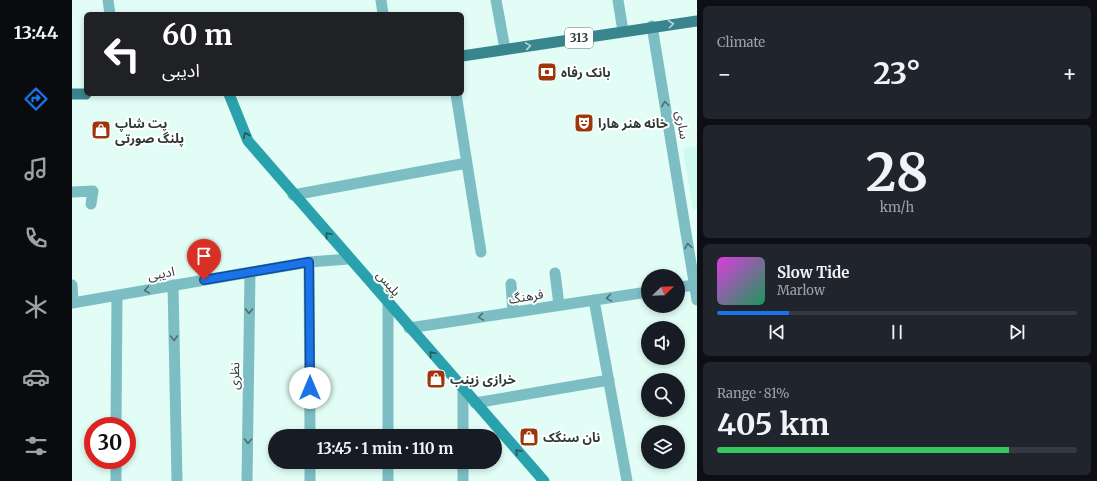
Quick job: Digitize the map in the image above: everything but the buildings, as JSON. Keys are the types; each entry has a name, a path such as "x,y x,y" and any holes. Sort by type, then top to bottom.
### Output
{"main road":[{"name":"313","path":"464,56 652,26 697,21"},
{"path":"72,94 84,94"},
{"name":"پلیس","path":"229,96 248,141 293,195 544,481"}],"street":[{"path":"108,0 110,12"},
{"path":"381,0 383,12"},
{"path":"496,0 505,49"},
{"path":"618,0 623,31"},
{"name":"ساری","path":"652,26 696,285 697,300"},
{"path":"456,96 481,252"},
{"path":"293,195 467,163"},
{"path":"72,192 93,191 91,204"},
{"name":"ادیبی","path":"73,303 309,262 349,259"},
{"path":"309,262 310,429"},
{"name":"نظری","path":"247,481 250,272"},
{"path":"555,273 559,305"},
{"path":"511,284 513,312"},
{"path":"72,285 73,303"},
{"path":"173,285 177,481"},
{"path":"685,286 696,285"},
{"name":"فرهنگ","path":"409,328 641,293"},
{"path":"116,417 117,295"},
{"path":"594,300 627,481"},
{"path":"388,304 388,429"},
{"path":"475,402 609,380"},
{"path":"463,389 463,429"},
{"path":"116,469 116,481"},
{"path":"310,469 310,481"},
{"path":"388,469 388,481"},
{"path":"463,469 463,481"}],"shaded area":[{"path":"697,146 697,209 693,210 683,149"}],"place":[{"name":"بانک رفاه","path":"547,72"},
{"name":"خانه هنر هارا","path":"584,123"},
{"name":"پت شاپ پلنگ صورتی","path":"101,130"},
{"name":"خرازی زینب","path":"436,379"},
{"name":"نان سنگک","path":"529,437"}],"route":[{"path":"204,280 309,262 310,388"}]}
